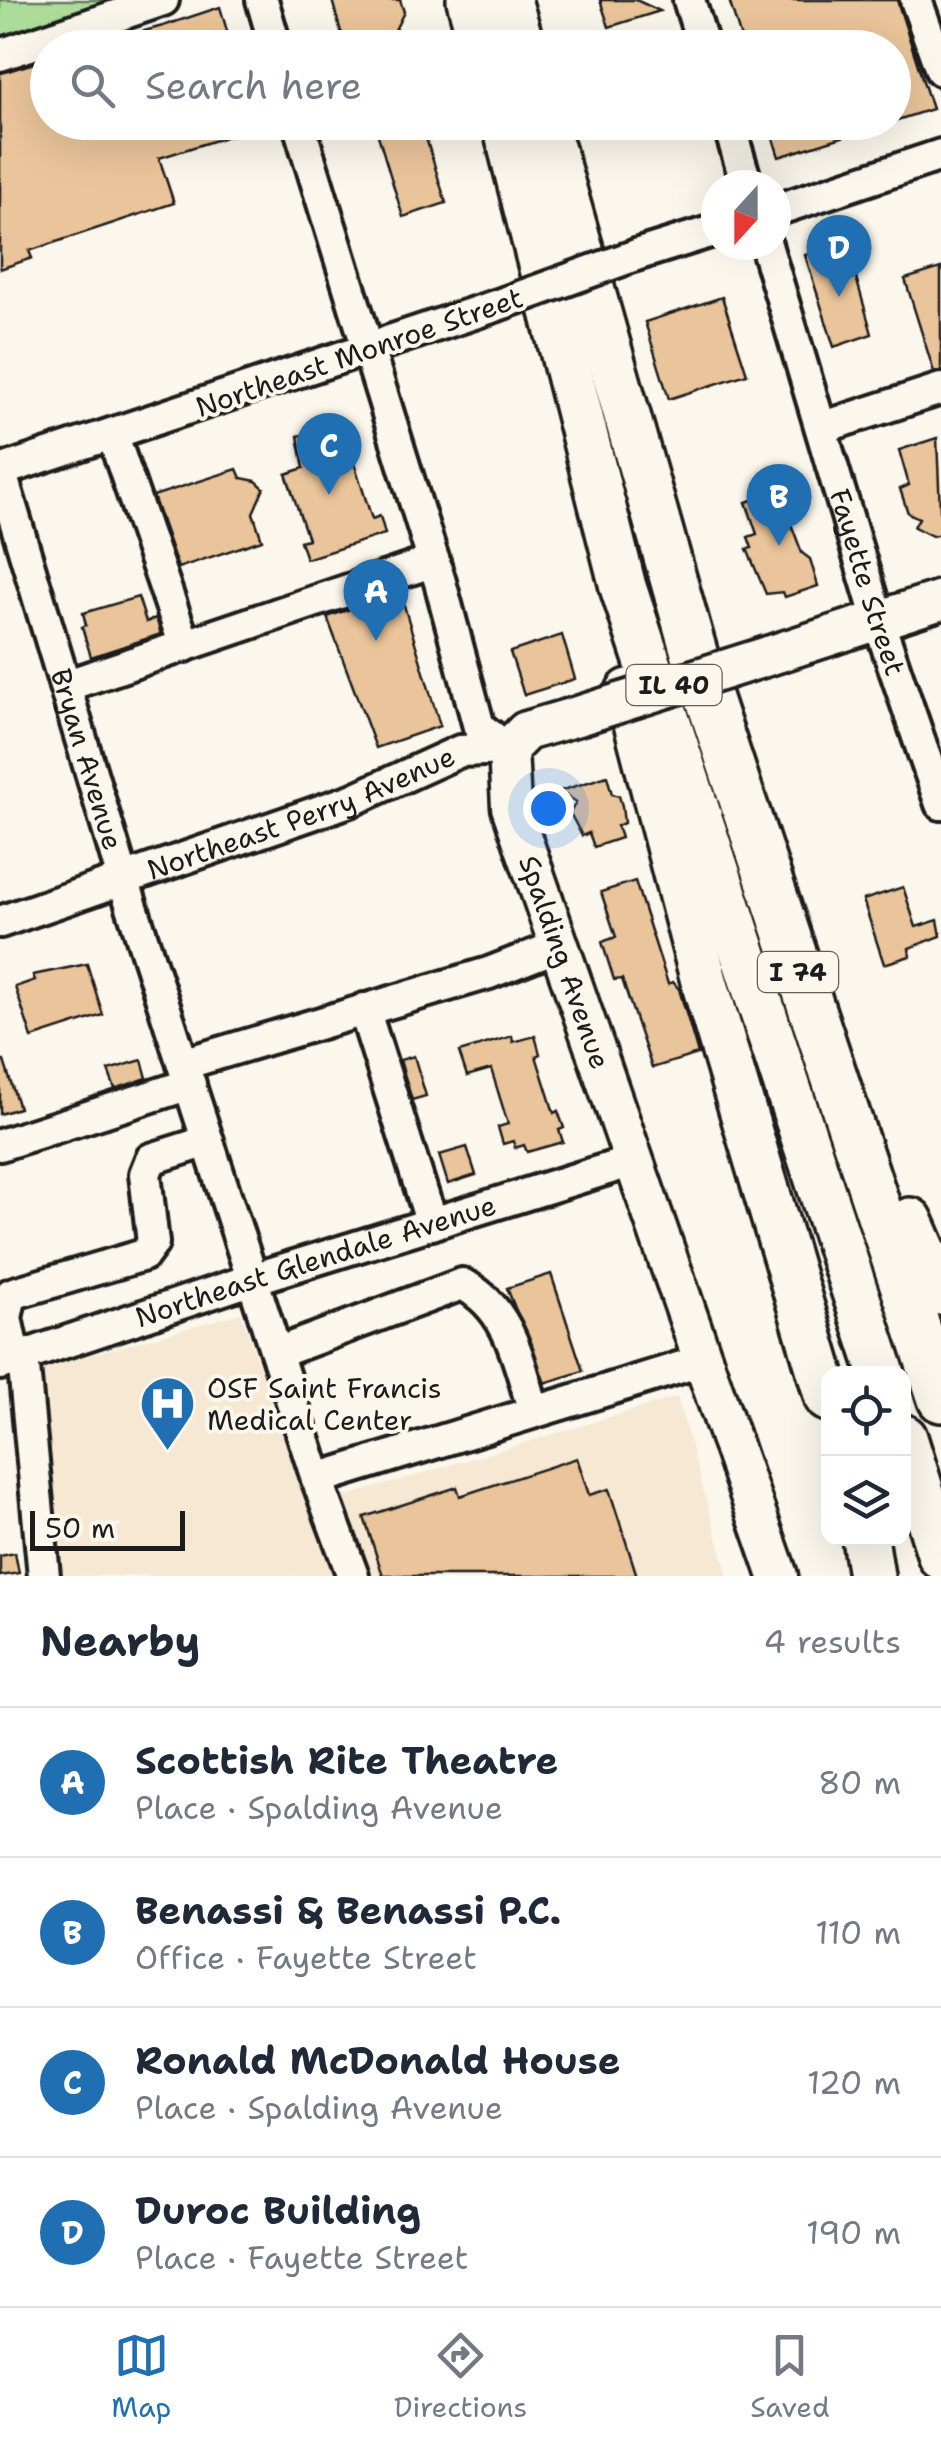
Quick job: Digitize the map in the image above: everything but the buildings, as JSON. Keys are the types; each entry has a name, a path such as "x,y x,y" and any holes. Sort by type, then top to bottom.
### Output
{"highway":[{"path":"470,0 479,30"},
{"path":"508,0 517,30"},
{"name":"I 74","path":"510,140 623,587 879,1366"},
{"name":"I 74","path":"549,140 696,663 926,1302 941,1399"},
{"path":"623,587 617,643 648,770 704,981 821,1374"},
{"path":"926,1302 941,1390"},
{"path":"909,1456 940,1556"},
{"path":"865,1546 871,1576"}],"main road":[{"name":"Northeast Perry Avenue","path":"508,749 526,731 941,600"},
{"name":"Spalding Avenue","path":"508,749 511,808 778,1576"}],"street":[{"path":"72,30 162,0"},
{"path":"262,0 271,30"},
{"path":"916,0 941,70"},
{"path":"695,1 701,30"},
{"path":"0,54 30,44"},
{"path":"304,140 434,561 478,728 508,749"},
{"path":"733,140 742,170"},
{"path":"791,205 941,155"},
{"name":"Northeast Monroe Street","path":"0,471 701,235"},
{"name":"Fayette Street","path":"770,260 878,620 941,804"},
{"path":"820,428 941,389"},
{"path":"113,436 186,646"},
{"name":"Bryan Avenue","path":"0,471 124,882 317,1479 353,1576"},
{"path":"65,686 434,561"},
{"name":"Northeast Perry Avenue","path":"0,922 352,800 460,751 508,749"},
{"path":"0,1145 364,1008 489,973 560,945"},
{"path":"364,1008 432,1224"},
{"path":"44,1576 6,1318 10,1294 144,1255 153,1243 145,1174 150,1159 208,1141"},
{"name":"Northeast Glendale Avenue","path":"13,1360 253,1279 634,1162"},
{"path":"277,1353 462,1284 486,1296 510,1333 534,1412"},
{"path":"317,1479 701,1361"}],"shaded area":[{"name":"OSF Saint Francis Medical Center","path":"241,1313 307,1508 677,1397 728,1576 58,1576 43,1368"}],"green space":[{"path":"0,0 133,0 42,30 30,30 30,34 0,44"}],"place":[{"name":"Duroc Building","path":"839,297"},
{"name":"Ronald McDonald House","path":"329,495"},
{"name":"Benassi & Benassi P.C.","path":"779,546"},
{"name":"Scottish Rite Theatre","path":"376,641"},
{"name":"OSF Saint Francis Medical Center","path":"168,1453"}]}
